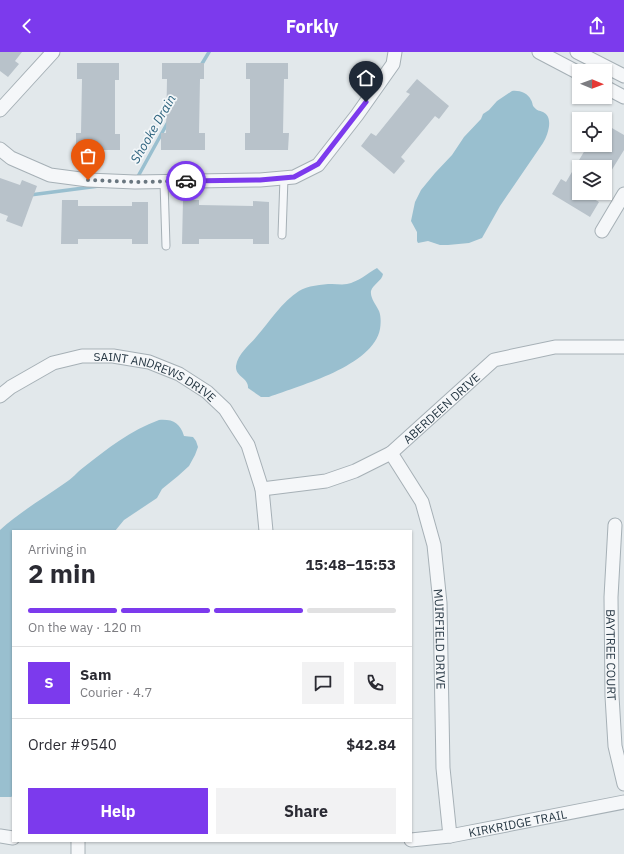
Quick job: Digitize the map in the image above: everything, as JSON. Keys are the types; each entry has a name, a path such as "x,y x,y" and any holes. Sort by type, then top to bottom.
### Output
{"street":[{"path":"0,110 53,52"},
{"path":"0,149 11,158 50,175 88,180 164,182 260,180 294,177 318,164 357,115 393,64 395,52"},
{"path":"539,52 572,69"},
{"path":"577,52 624,76"},
{"path":"612,91 624,97"},
{"path":"602,231 624,194"},
{"name":"ABERDEEN DRIVE","path":"262,489 326,481 355,471 391,453 494,360 556,347 624,347"},
{"name":"SAINT ANDREWS DRIVE","path":"0,396 11,387 53,363 82,356 113,356 149,362 179,374 207,392 225,409 248,445 262,489 266,530"},
{"name":"MUIRFIELD DRIVE","path":"391,453 422,502 434,545 440,603 442,768 450,836"},
{"name":"BAYTREE COURT","path":"615,525 611,597 612,696 615,746 624,784"},
{"name":"KIRKRIDGE TRAIL","path":"412,840 450,836 624,802"},
{"path":"0,836 12,838"},
{"path":"78,842 78,854"}],"lane":[{"path":"282,235 284,178"},
{"path":"164,182 166,246"}],"water":[{"path":"512,91 518,91 526,94 537,110 546,114 549,126 543,143 500,206 482,238 469,243 448,245 440,245 428,241 418,243 417,232 411,221 415,202 421,190 452,155 464,137 481,119 483,114 497,101"},
{"path":"377,268 383,274 381,279 372,289 371,294 372,299 380,313 380,329 375,342 364,354 350,364 334,372 269,397 261,397 248,388 246,382 236,370 237,361 276,312 293,295 306,288 324,284 351,283"},
{"path":"159,420 172,421 178,425 184,436 193,437 198,447 189,466 162,489 157,498 124,520 116,530 12,530 12,796 0,797 0,530 23,511 68,481 101,453 120,440"}],"building":[{"path":"0,52 22,52 15,61 19,64 8,77 0,71"},
{"path":"77,63 119,63 119,80 115,80 115,134 120,134 120,150 76,150 76,133 81,133 82,79 77,79"},
{"path":"162,63 204,63 204,79 200,79 199,133 205,133 205,150 161,150 161,133 166,133 167,79 162,79"},
{"path":"246,63 288,63 288,79 284,79 283,133 289,133 288,150 245,150 245,133 250,133 250,79 246,79"},
{"path":"417,79 449,106 439,119 435,116 401,157 405,161 394,174 361,146 371,133 376,136 410,94 406,92"},
{"path":"612,128 624,135 624,150 612,170 612,160 579,160 584,152 612,152"},
{"path":"572,172 572,200 596,200 599,202 590,217 552,194 561,179 566,182"},
{"path":"0,178 20,185 22,180 37,186 22,227 6,221 8,216 0,213"},
{"path":"62,200 78,200 78,206 132,206 132,202 148,202 148,244 132,244 132,239 78,239 78,244 61,244"},
{"path":"183,200 199,200 199,205 253,206 253,201 269,202 269,244 253,244 253,239 199,239 199,244 182,244"}],"waterway":[{"name":"Shooke Drain","path":"200,67 209,52"},
{"name":"Shooke Drain","path":"136,180 168,122"},
{"name":"Shooke Drain","path":"30,195 99,186"}],"way so far":[{"path":"88,180 135,182 186,181"}],"route":[{"path":"186,181 260,180 294,177 318,164 366,102"}]}
